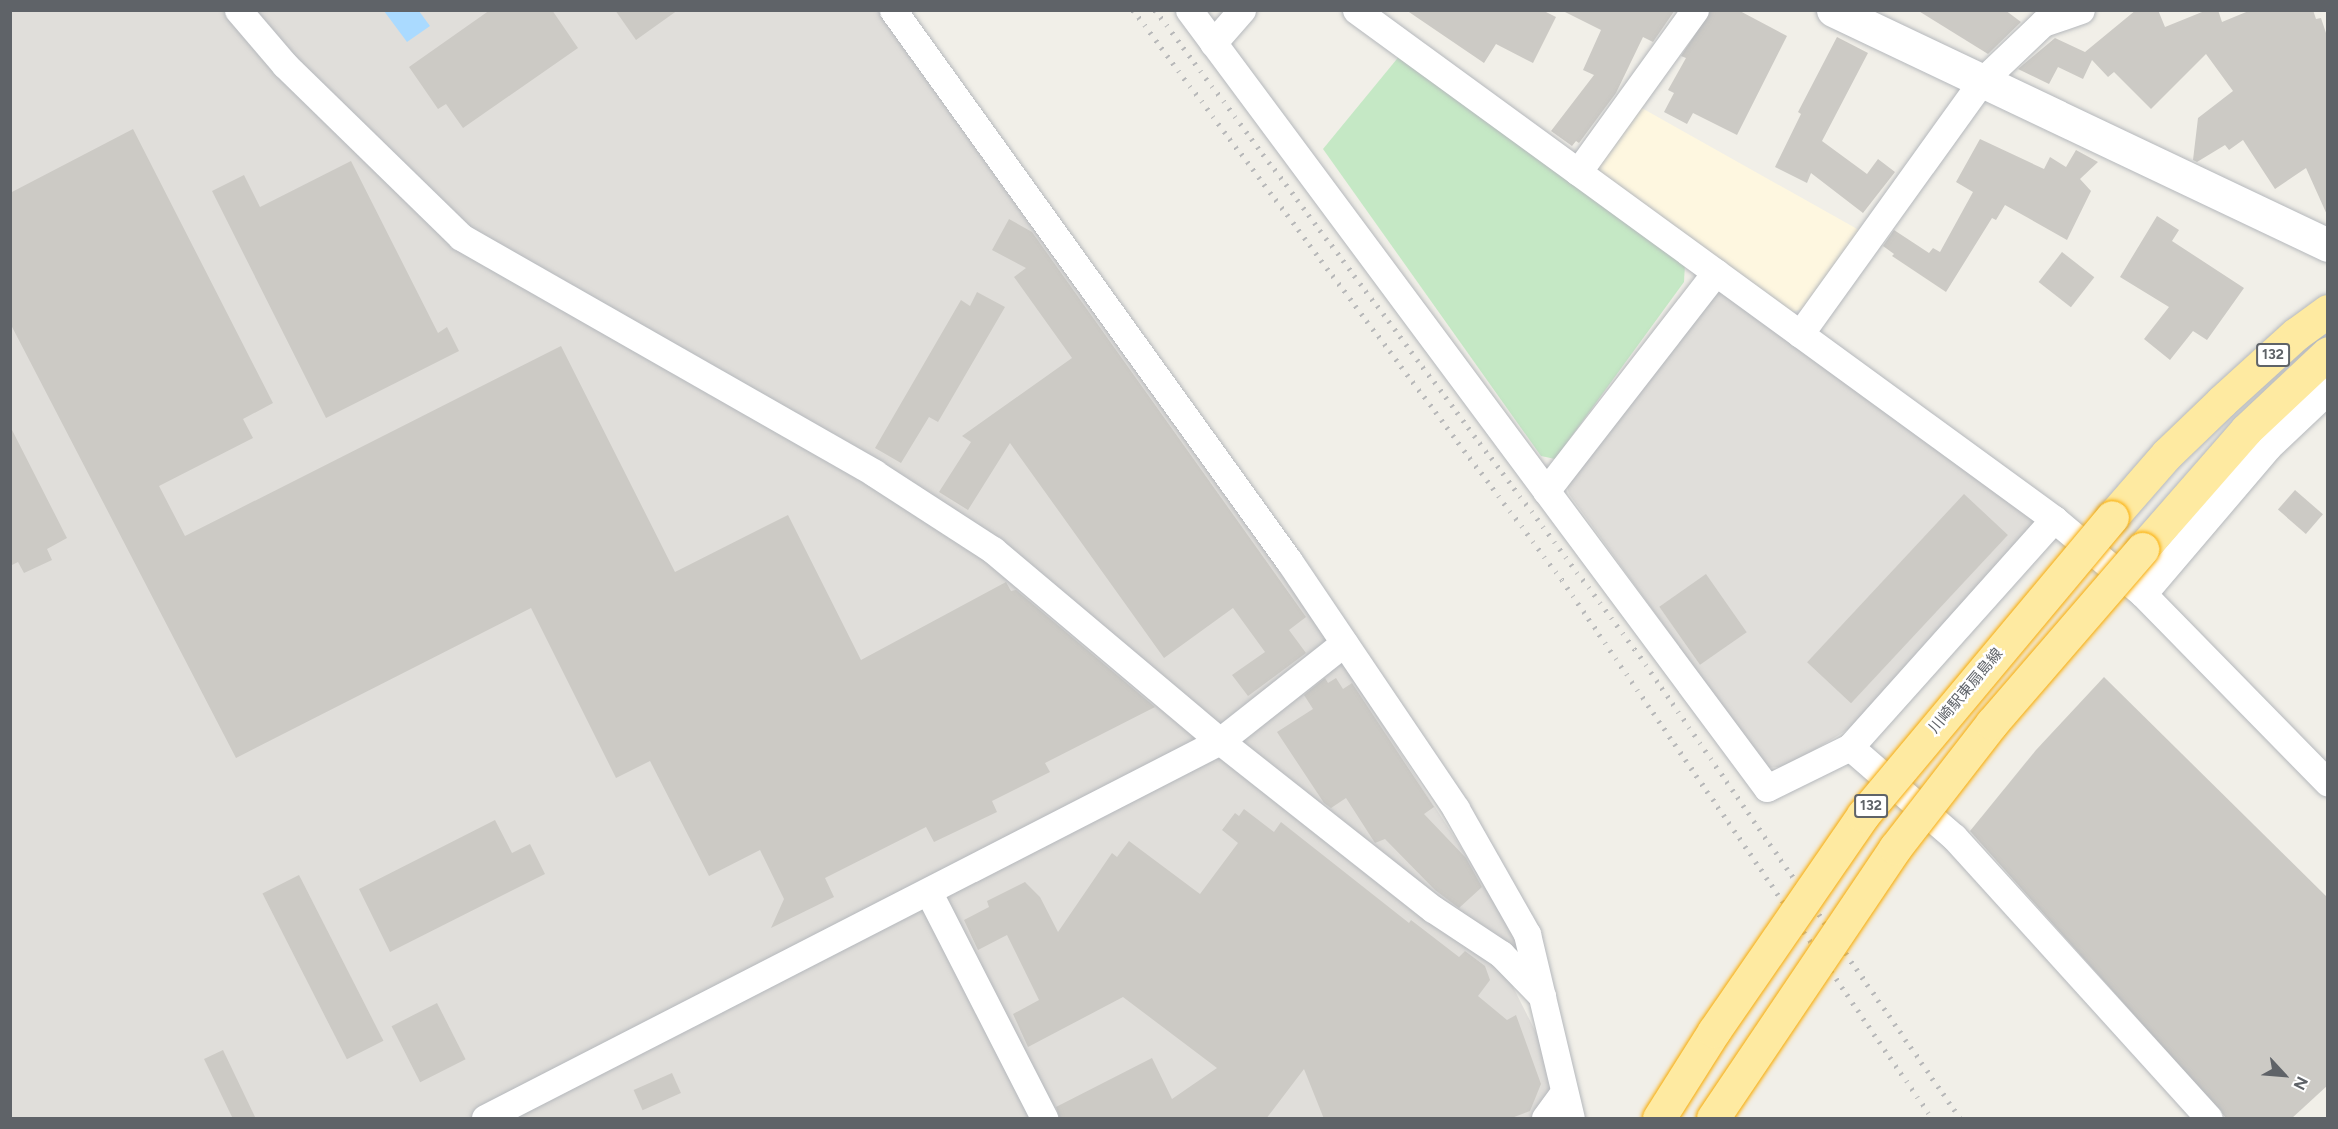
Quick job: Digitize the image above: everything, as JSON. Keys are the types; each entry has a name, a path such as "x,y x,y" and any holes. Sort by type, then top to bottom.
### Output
{"highway":[{"name":"川崎駅東扇島線","path":"1659,1119 1714,1031 1863,815 2167,454 2296,334 2328,311"},
{"name":"132","path":"1713,1119 1896,848 1992,723 2246,430 2328,353"}],"street":[{"path":"238,10 285,65 461,237 874,473 993,550 1220,741 1433,909 1501,954 1542,996"},
{"path":"893,10 1289,561 1396,715 1505,889 1527,934 1571,1119"},
{"path":"1189,10 1767,788 1850,747 2054,519"},
{"path":"1213,43 1242,10"},
{"path":"1356,10 2054,519 2143,594 2328,783"},
{"path":"1578,172 1695,10"},
{"path":"1833,10 2328,245"},
{"path":"1800,334 1982,81 2038,17 2081,10"},
{"path":"1545,492 1716,272"},
{"path":"2143,594 2268,447 2328,390"},
{"path":"485,1119 929,893 1220,741 1344,643"},
{"path":"1850,747 1954,837 2209,1119"},
{"path":"929,893 1044,1119"},
{"path":"1545,1119 1564,1092"}],"shaded area":[{"path":"10,11 880,11 1322,630 1520,940 1510,981 1556,1072 1557,1118 11,1118"},
{"path":"1640,107 1859,230 1803,309 1790,312 1600,179 1597,162"},
{"path":"1717,290 2043,523 1860,722 1788,766 1767,768 1569,494 1566,482"}],"green space":[{"path":"1401,54 1685,264 1684,282 1555,459 1541,456 1323,149"}],"water":[{"path":"384,11 419,11 430,26 407,42"}],"building":[{"path":"490,10 552,10 578,48 463,128 446,104 438,109 409,67"},
{"path":"615,10 678,10 636,40"},
{"path":"1406,10 1542,10 1556,17 1533,63 1496,44 1484,63"},
{"path":"1561,10 1675,10 1653,42 1643,37 1616,93 1579,143 1576,141 1572,146 1551,131 1594,75 1583,70 1601,30"},
{"path":"1711,10 1738,10 1787,36 1737,135 1693,113 1687,124 1664,112 1674,93 1668,90 1686,58 1681,56"},
{"path":"1917,10 2005,10 2021,22 1988,54"},
{"path":"2136,10 2158,10 2165,27 2207,10 2218,10 2222,22 2251,10 2313,10 2316,19 2321,18 2328,39 2328,217 2306,168 2275,189 2243,140 2229,150 2225,145 2197,162 2193,160 2198,118 2233,91 2206,54 2151,109 2114,72 2108,77 2092,60 2083,79 2058,67 2049,84 2018,69 2055,38 2085,52"},
{"path":"1837,37 1868,53 1822,141 1867,174 1878,159 1895,172 1863,213 1811,173 1807,183 1775,167 1801,114 1798,112"},
{"path":"133,129 273,403 243,419 253,438 159,486 185,536 561,346 675,572 788,515 861,660 1006,582 1011,591 1016,590 1155,707 1045,763 1050,772 992,801 997,812 934,842 926,827 825,878 834,897 771,928 784,899 760,850 709,876 650,761 616,778 531,608 236,758 10,323 10,193"},
{"path":"1980,139 2044,169 2050,157 2066,167 2076,150 2098,162 2080,179 2091,191 2067,240 2005,205 1996,220 1992,218 1946,292 1892,256 1894,254 1883,246 1894,230 1929,253 1933,248 1940,252 1973,192 1956,182"},
{"path":"351,161 438,333 447,327 459,351 326,418 212,191 244,175 260,207"},
{"path":"2157,216 2179,230 2172,241 2244,288 2207,340 2193,331 2170,360 2144,339 2169,307 2120,277"},
{"path":"1009,219 1032,232 1306,617 1289,630 1306,653 1248,696 1232,675 1265,652 1233,608 1164,658 1010,443 968,510 939,492 971,442 962,436 1072,358 1014,277 1026,268 992,250"},
{"path":"2062,252 2094,277 2071,307 2039,282"},
{"path":"977,292 1005,307 938,422 929,417 901,463 875,448 961,300 970,306"},
{"path":"10,426 67,538 47,549 52,560 24,573 18,562 10,566"},
{"path":"2295,490 2323,514 2306,534 2278,510"},
{"path":"1964,494 2008,535 1851,703 1807,662"},
{"path":"1706,574 1747,632 1700,665 1659,607"},
{"path":"2104,677 2328,898 2328,1085 2291,1119 2227,1119 1970,831 2036,750"},
{"path":"1325,678 1328,683 1336,678 1343,689 1352,683 1434,807 1424,814 1466,858 1482,887 1459,908 1435,890 1385,839 1375,843 1346,798 1331,808 1324,803 1277,732 1313,709 1304,695"},
{"path":"1244,809 1274,832 1281,822 1409,923 1411,920 1459,957 1465,951 1485,966 1490,980 1478,996 1507,1020 1516,1015 1541,1084 1530,1111 1509,1119 1324,1119 1304,1069 1266,1119 1060,1119 1056,1107 1152,1058 1172,1099 1217,1068 1123,997 1028,1047 1013,1014 1039,1000 1007,935 978,950 964,920 989,907 987,901 1025,882 1040,897 1058,932 1112,853 1117,857 1129,841 1200,894 1238,843 1222,830 1235,813 1239,816"},
{"path":"495,820 512,853 530,844 545,874 390,952 359,889"},
{"path":"299,875 383,1041 347,1059 262,894"},
{"path":"437,1003 466,1059 420,1082 392,1026"},
{"path":"223,1050 256,1119 233,1119 204,1059"},
{"path":"672,1073 681,1093 643,1110 634,1090"}],"railway":[{"path":"1133,10 1562,580 1932,1118"},
{"path":"1155,10 1635,649 1960,1118"}]}
